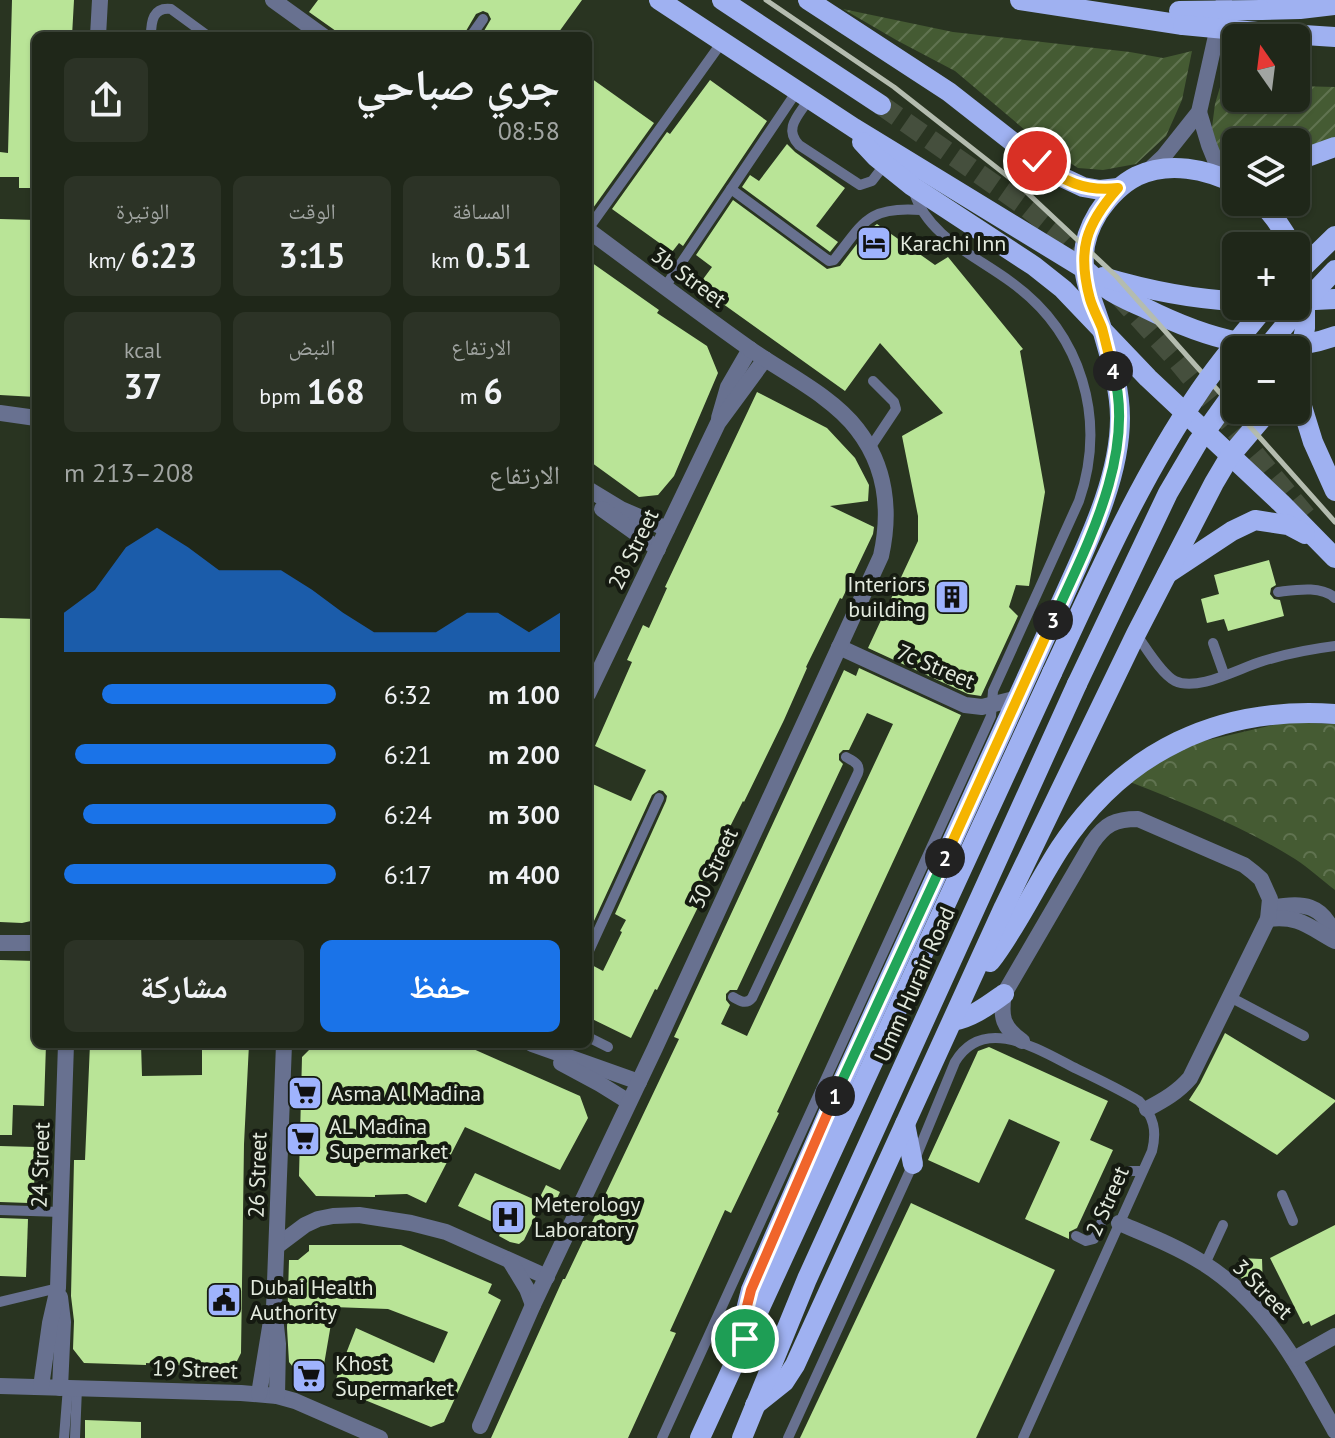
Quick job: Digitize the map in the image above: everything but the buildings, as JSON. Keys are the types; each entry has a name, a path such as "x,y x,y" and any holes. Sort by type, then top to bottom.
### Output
{"main road":[{"path":"659,0 854,128 1088,271 1133,286 1175,295 1222,300"},
{"path":"722,0 881,105"},
{"path":"808,0 949,92 1051,172 1083,187 1100,190 1118,188"},
{"path":"1020,0 1095,11 1181,18 1257,32 1335,37"},
{"path":"1181,18 1335,5"},
{"path":"854,128 867,148 912,186 1034,266 1063,289 1148,378 1330,552"},
{"path":"1310,156 1335,147"},
{"path":"745,1339 747,1302 756,1277 1018,698 1091,533 1111,477 1118,447 1120,417 1116,383 1102,328 1091,301 1086,242 1095,218 1118,188 1148,171 1189,169 1222,178"},
{"path":"1310,260 1335,236"},
{"path":"1276,336 1335,270"},
{"path":"1088,271 1112,292 1168,320 1222,338"},
{"path":"1310,300 1335,299"},
{"name":"Umm Hurair Road","path":"700,1438 1116,536 1167,442 1199,391 1254,320"},
{"path":"1310,344 1335,336"},
{"name":"Umm Hurair Road","path":"742,1438 807,1279 1077,684 1168,493 1222,409"},
{"path":"755,1405 784,1382 795,1365 1004,907 1136,634 1230,456 1257,424"},
{"path":"1307,424 1335,491"},
{"path":"1166,574 1232,531 1255,520 1288,525 1330,552"},
{"path":"970,982 992,959 1084,815 1114,783 1150,756 1190,736 1233,721 1278,713 1335,714"},
{"path":"953,1021 978,1013 1004,994"},
{"path":"905,1124 913,1164"}],"street":[{"path":"98,32 100,0"},
{"path":"273,0 317,32"},
{"path":"1148,171 1199,112 1224,0"},
{"path":"1199,112 1209,145 1222,166"},
{"name":"3b Street","path":"592,233 765,359"},
{"name":"28 Street","path":"592,686 718,423 728,387 750,349"},
{"name":"28 Street","path":"718,423 765,359"},
{"name":"30 Street","path":"480,1426 533,1305 629,1102 695,976 806,736 839,647 881,556 886,535 885,491 870,448 843,412 765,359"},
{"path":"0,411 32,407"},
{"path":"0,411 32,417"},
{"path":"592,491 621,509 667,529"},
{"path":"592,501 658,549"},
{"name":"7c Street","path":"839,647 965,705 992,706 1018,698"},
{"path":"1022,1041 1011,1033 1003,1021 1004,994 1092,843 1111,823 1138,819 1244,865 1261,879 1270,899 1269,913 1190,1078 1173,1095 1147,1109"},
{"path":"1269,913 1300,904 1316,909 1332,928 1335,939"},
{"path":"0,943 32,943"},
{"name":"24 Street","path":"41,1387 58,1288 66,1048"},
{"name":"26 Street","path":"277,1396 278,1344 274,1308 284,1048"},
{"path":"543,1048 563,1064 629,1102"},
{"path":"546,1048 639,1082"},
{"path":"277,1246 318,1219 359,1215 428,1227 547,1277"},
{"name":"3 Street","path":"1119,1223 1186,1253 1243,1293 1279,1335 1335,1431"},
{"path":"509,1260 533,1305"},
{"name":"24 Street","path":"58,1288 69,1388"},
{"name":"26 Street","path":"259,1394 274,1308"},
{"path":"1294,1359 1335,1336"},
{"name":"19 Street","path":"0,1386 277,1396 306,1405 346,1427 380,1438"}],"lane":[{"path":"151,32 152,17 164,8 171,9 203,32"},
{"path":"474,32 483,19"},
{"path":"592,224 722,42"},
{"path":"803,95 792,127 792,137 799,145 860,185 872,181 885,164"},
{"path":"665,287 731,189 803,95"},
{"path":"662,1438 989,721 993,691 1084,487 1091,451 1089,408 1075,362 1056,326 1014,284 937,230 921,210 912,186"},
{"path":"731,189 829,261 834,260 860,227 879,212 891,209 921,210"},
{"path":"870,448 896,409 894,402 873,381"},
{"path":"1278,592 1312,590 1330,593 1335,598"},
{"path":"1136,634 1167,676 1189,685 1263,661 1335,646"},
{"path":"1213,643 1224,674"},
{"path":"733,997 743,1002 752,998 858,773 859,766 846,757"},
{"path":"592,944 659,798"},
{"path":"1230,997 1304,1036"},
{"path":"788,1438 913,1164 955,1062 968,1045 990,1038 1022,1041 1129,1095 1147,1109"},
{"path":"592,1039 608,1047"},
{"name":"2 Street","path":"1023,1438 1152,1151 1154,1122 1147,1109"},
{"path":"1076,1236 1086,1241 1094,1239 1122,1177 1130,1171 1142,1171"},
{"path":"1282,1195 1293,1221"},
{"path":"0,1210 61,1212"},
{"path":"1205,1264 1223,1225"},
{"path":"0,1302 58,1288"},
{"path":"64,1438 69,1388"},
{"path":"69,1388 75,1438"}],"green space":[{"path":"843,9 953,32 1163,58 1192,51 1182,100 1166,136 1136,164 1103,170 1078,168 1044,146 955,71"},
{"path":"1222,80 1222,112 1310,112 1310,86 1335,87 1335,144 1310,154 1310,128 1222,128 1222,158 1211,135"},
{"path":"1286,722 1335,724 1335,890 1295,859 1256,837 1130,782 1182,746"}],"tunnel":[{"path":"881,105 1026,207 1062,236 1094,268"},
{"path":"1118,295 1174,357 1312,523"}],"railway":[{"path":"766,0 894,87 1020,186 1116,276 1335,522"}],"place":[{"name":"Karachi Inn","path":"874,243"},
{"name":"Interiors building","path":"952,597"},
{"name":"Asma Al Madina","path":"305,1093"},
{"name":"AL Madina Supermarket","path":"303,1139"},
{"name":"Meterology Laboratory","path":"508,1217"},
{"name":"Dubai Health Authority","path":"224,1300"},
{"name":"Khost Supermarket","path":"309,1376"}],"route":[{"path":"745,1339 745,1314 751,1290 834,1100 1064,596 1111,477 1118,447 1120,417 1116,383 1083,268 1088,234 1104,204 1118,188 1100,190 1083,187 1051,172 1037,161"}]}
